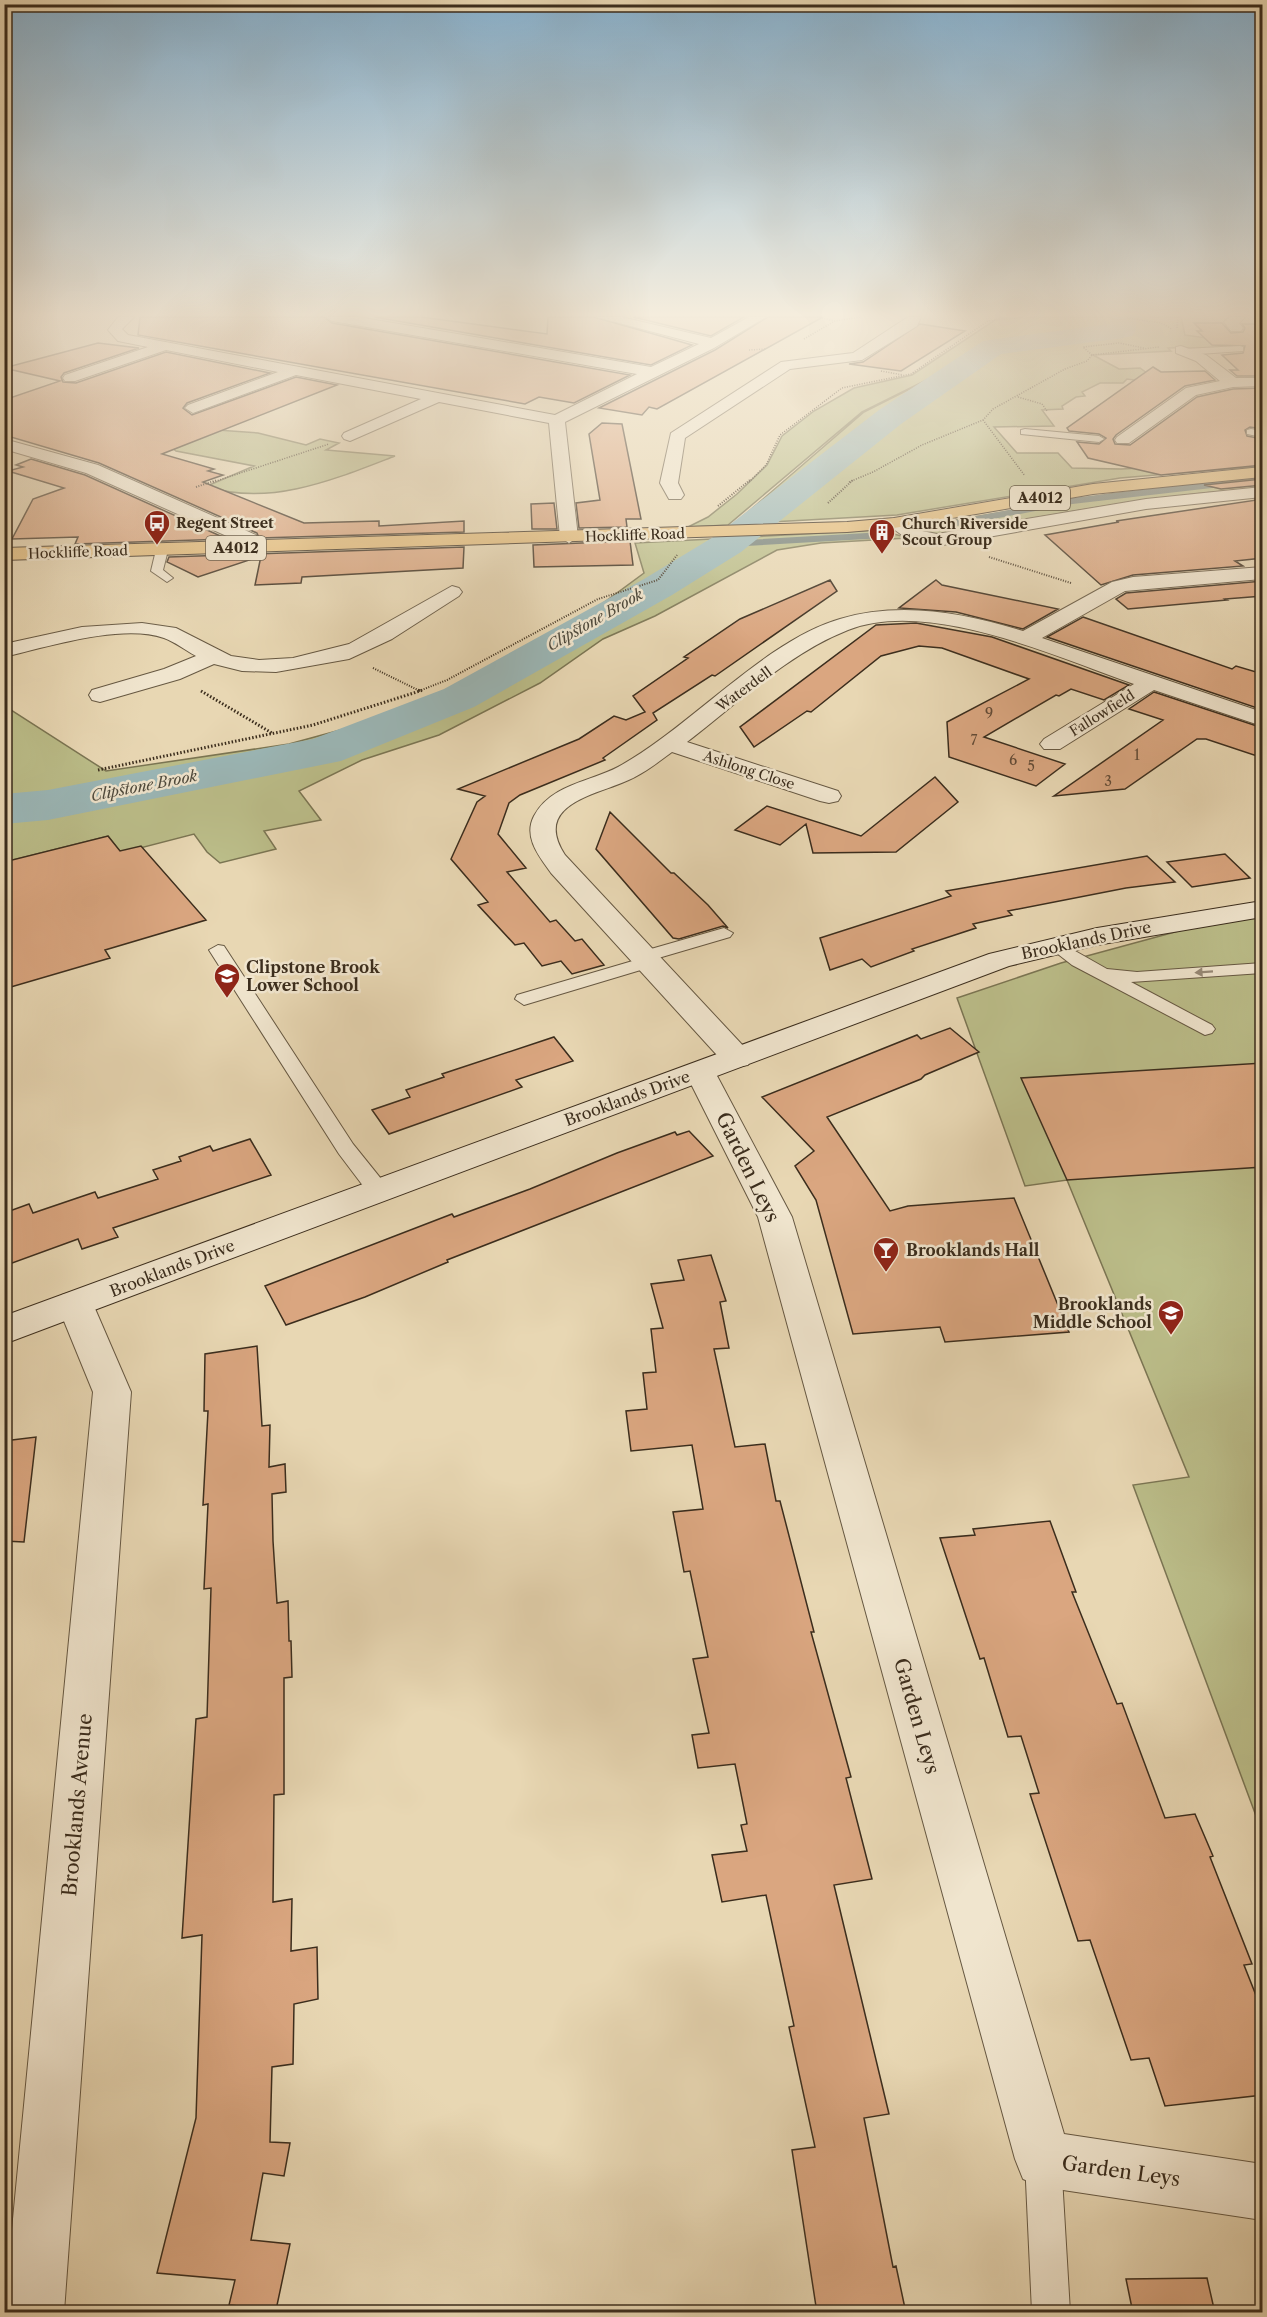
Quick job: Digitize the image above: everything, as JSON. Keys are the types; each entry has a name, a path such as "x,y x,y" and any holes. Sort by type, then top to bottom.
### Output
{"main road":[{"name":"Hockliffe Road","path":"4,554 762,531 894,523 1093,489 1263,472"}],"street":[{"path":"350,436 375,425"},
{"path":"556,425 569,537"},
{"path":"675,495 669,483 677,436 694,425"},
{"path":"1099,439 1129,443 1150,425"},
{"path":"4,444 92,469 249,539 249,547"},
{"path":"894,523 916,536 937,540 1146,504 1263,492"},
{"path":"1025,639 1106,594 1133,583 1263,573"},
{"path":"4,651 89,630 130,629 164,632 213,657 247,665 285,665 342,654 393,632 434,601 452,592"},
{"name":"Waterdell","path":"718,1065 646,959 560,867 544,846 542,831 545,817 552,807 565,798 625,772 670,744 812,639 842,625 875,618 918,616 971,623 1263,719"},
{"path":"100,695 172,674 213,657"},
{"name":"Fallowfield","path":"1052,744 1152,682"},
{"name":"Ashlong Close","path":"670,744 829,796"},
{"name":"Brooklands Drive","path":"4,1331 999,960 1054,944 1125,929 1263,909"},
{"name":"Garden Leys","path":"718,1065 775,1217 1043,2159 1263,2192"},
{"name":"Brooklands Avenue","path":"34,2313 112,1392 75,1304"}],"lane":[{"path":"1025,432 1099,439"},
{"path":"162,550 157,570 167,578"},
{"path":"524,999 724,933"},
{"path":"1054,944 1101,973 1205,1029"},
{"path":"218,950 346,1149 378,1190"},
{"path":"1101,973 1137,977 1263,968"},
{"path":"1043,2159 1051,2313"}],"path":[{"path":"98,770 273,734 336,718 420,691 447,680 598,599 658,580 687,542 684,527 736,494 766,465 780,435 793,425"},
{"path":"824,510 848,482 931,441 970,425"},
{"path":"987,425 1025,476"},
{"path":"159,500 350,436"},
{"path":"937,540 1106,594"},
{"path":"342,654 420,691"},
{"path":"172,674 273,734"}],"green space":[{"path":"796,425 846,425 728,525 688,527 708,517 737,494 767,465 782,436"},
{"path":"849,425 1053,425 994,427 1017,453 1058,453 1072,468 1121,469 1262,462 1262,466 1120,478 897,515 734,524"},
{"path":"203,429 258,433 306,445 320,439 339,443 326,450 395,456 302,488 254,494 230,492 207,486 254,466 176,451 171,447"},
{"path":"1262,478 1262,488 1142,501 944,534 932,535 913,527 1110,494"},
{"path":"880,530 908,538 821,543 777,550 655,616 603,639 540,683 439,735 362,760 299,791 321,820 264,831 276,849 220,863 207,852 194,834 121,853 108,836 5,862 5,706 106,771 289,744 399,714 483,674 595,609 644,573 635,543"},
{"name":"Brooklands Middle School","path":"1230,917 1262,919 1262,1832 1133,1485 1189,1477 1067,1180 1025,1186 957,998 1061,963"}],"building":[{"path":"4,425 235,425 162,454 214,469 208,471 223,475 203,482 304,523 379,521 379,526 464,521 464,532 259,538 257,533 99,463 4,435"},
{"path":"599,425 622,425 641,519 626,519 627,527 579,528 576,503 600,500 589,434"},
{"path":"1071,425 1130,425 1113,439 1115,444 1130,445 1158,425 1263,425 1263,429 1250,427 1245,430 1247,436 1263,439 1263,465 1161,475 1088,458 1077,442 1099,444 1106,438 1099,434 1069,431 1067,428"},
{"path":"31,459 85,475 227,539 75,544 78,537 12,539 33,499 64,488 8,471 23,467 16,465"},
{"path":"1262,479 1263,485 1221,489 1204,485"},
{"path":"1263,499 1263,558 1235,561 1243,566 1133,575 1101,585 1045,535 1119,522 1116,521"},
{"path":"554,503 557,529 532,529 531,504"},
{"path":"630,541 633,565 534,567 533,545"},
{"path":"464,547 463,568 302,577 301,583 255,585 261,556 198,577 167,562 169,557"},
{"path":"830,580 837,591 715,676 712,675 653,713 657,720 603,758 605,760 520,795 509,803 498,834 526,868 507,872 550,922 556,920 575,941 582,939 604,965 572,974 561,961 542,966 524,943 515,945 478,905 488,902 451,859 477,802 485,796 458,789 579,739 614,716 626,720 645,712 633,696 688,658 684,657 740,619"},
{"path":"936,580 942,585 1058,609 1023,629 956,612 899,608"},
{"path":"1263,581 1263,596 1128,609 1116,599 1126,593"},
{"path":"1083,617 1232,669 1236,666 1263,674 1263,710 1047,637"},
{"path":"916,623 992,637 1129,685 1104,700 1071,689 1059,696 1056,695 984,737 1065,764 1036,786 949,757 947,722 1029,679 942,648 919,646 881,656 811,712 807,711 754,747 740,727 876,625"},
{"path":"1154,692 1263,728 1263,758 1206,739 1197,739 1125,789 1054,796 1163,720 1129,709"},
{"path":"935,777 958,802 896,852 813,853 806,824 780,845 735,830 767,806 861,836"},
{"path":"610,812 671,873 674,873 708,905 728,928 723,926 679,939 673,938 596,849"},
{"path":"108,836 120,851 141,846 206,920 105,950 110,958 4,989 4,862"},
{"path":"1225,854 1250,878 1192,887 1167,862"},
{"path":"1147,856 1175,882 1126,888 1008,911 1012,915 973,924 976,928 912,949 914,951 871,967 862,959 830,970 820,938 951,896 946,891"},
{"path":"950,1028 979,1052 925,1075 921,1079 827,1117 890,1211 908,1206 1014,1198 1069,1332 945,1342 940,1327 853,1334 816,1200 795,1166 814,1151 762,1097 917,1035 921,1039"},
{"path":"554,1037 573,1061 516,1080 522,1087 389,1134 372,1110 410,1097 406,1090 444,1077 442,1074"},
{"path":"1263,1063 1263,1167 1067,1180 1021,1078"},
{"path":"689,1131 713,1156 447,1260 448,1262 365,1297 286,1325 265,1286 452,1214 454,1217 530,1189 617,1153 675,1132 677,1135"},
{"path":"250,1139 271,1175 113,1228 118,1237 82,1249 78,1239 4,1266 4,1213 29,1204 33,1213 95,1192 98,1198 158,1179 153,1170 181,1161 179,1157 210,1146 213,1151"},
{"path":"711,1255 726,1301 720,1302 729,1348 714,1349 735,1447 765,1444 776,1501 780,1501 814,1632 811,1632 851,1777 846,1778 872,1879 834,1885 889,2114 864,2118 893,2267 896,2266 906,2313 817,2313 792,2150 815,2147 789,2027 794,2026 766,1895 722,1902 712,1855 747,1851 741,1825 747,1824 735,1764 698,1768 692,1735 709,1733 693,1659 708,1657 690,1571 684,1572 673,1512 703,1509 692,1445 631,1451 626,1411 647,1409 643,1373 656,1372 651,1329 663,1328 651,1284 684,1280 678,1260"},
{"path":"257,1346 262,1426 270,1425 269,1467 285,1464 286,1492 272,1494 273,1541 277,1603 288,1601 289,1641 291,1641 292,1677 284,1678 284,1794 274,1795 273,1902 292,1899 291,1951 317,1947 318,1999 294,2004 293,2064 272,2067 270,2142 290,2143 284,2176 263,2173 251,2240 290,2244 276,2310 229,2305 235,2280 157,2273 196,2118 202,1935 182,1938 196,1719 207,1717 211,1588 204,1589 208,1504 203,1505 208,1411 204,1411 205,1354"},
{"path":"36,1437 24,1542 4,1541 4,1441"},
{"path":"1050,1521 1076,1592 1072,1592 1117,1704 1122,1703 1165,1818 1195,1814 1213,1856 1210,1857 1252,1964 1244,1965 1263,2013 1263,2095 1165,2106 1149,2058 1131,2060 1090,1940 1078,1941 1030,1794 1039,1793 1021,1736 1008,1737 984,1658 980,1659 940,1538 975,1535 973,1529"},
{"path":"1207,2278 1215,2313 1133,2313 1126,2279"}],"waterway":[{"name":"Clipstone Brook","path":"4,809 48,805 325,751 459,698 658,587 728,544 880,425"},
{"path":"925,529 1072,501 1220,484"},
{"path":"728,544 884,535"}],"place":[{"name":"Regent Street","path":"157,546"},
{"name":"Church Riverside Scout Group","path":"882,555"},
{"name":"Clipstone Brook Lower School","path":"227,999"},
{"name":"Brooklands Hall","path":"886,1273"},
{"name":"Brooklands Middle School","path":"1171,1336"}]}
